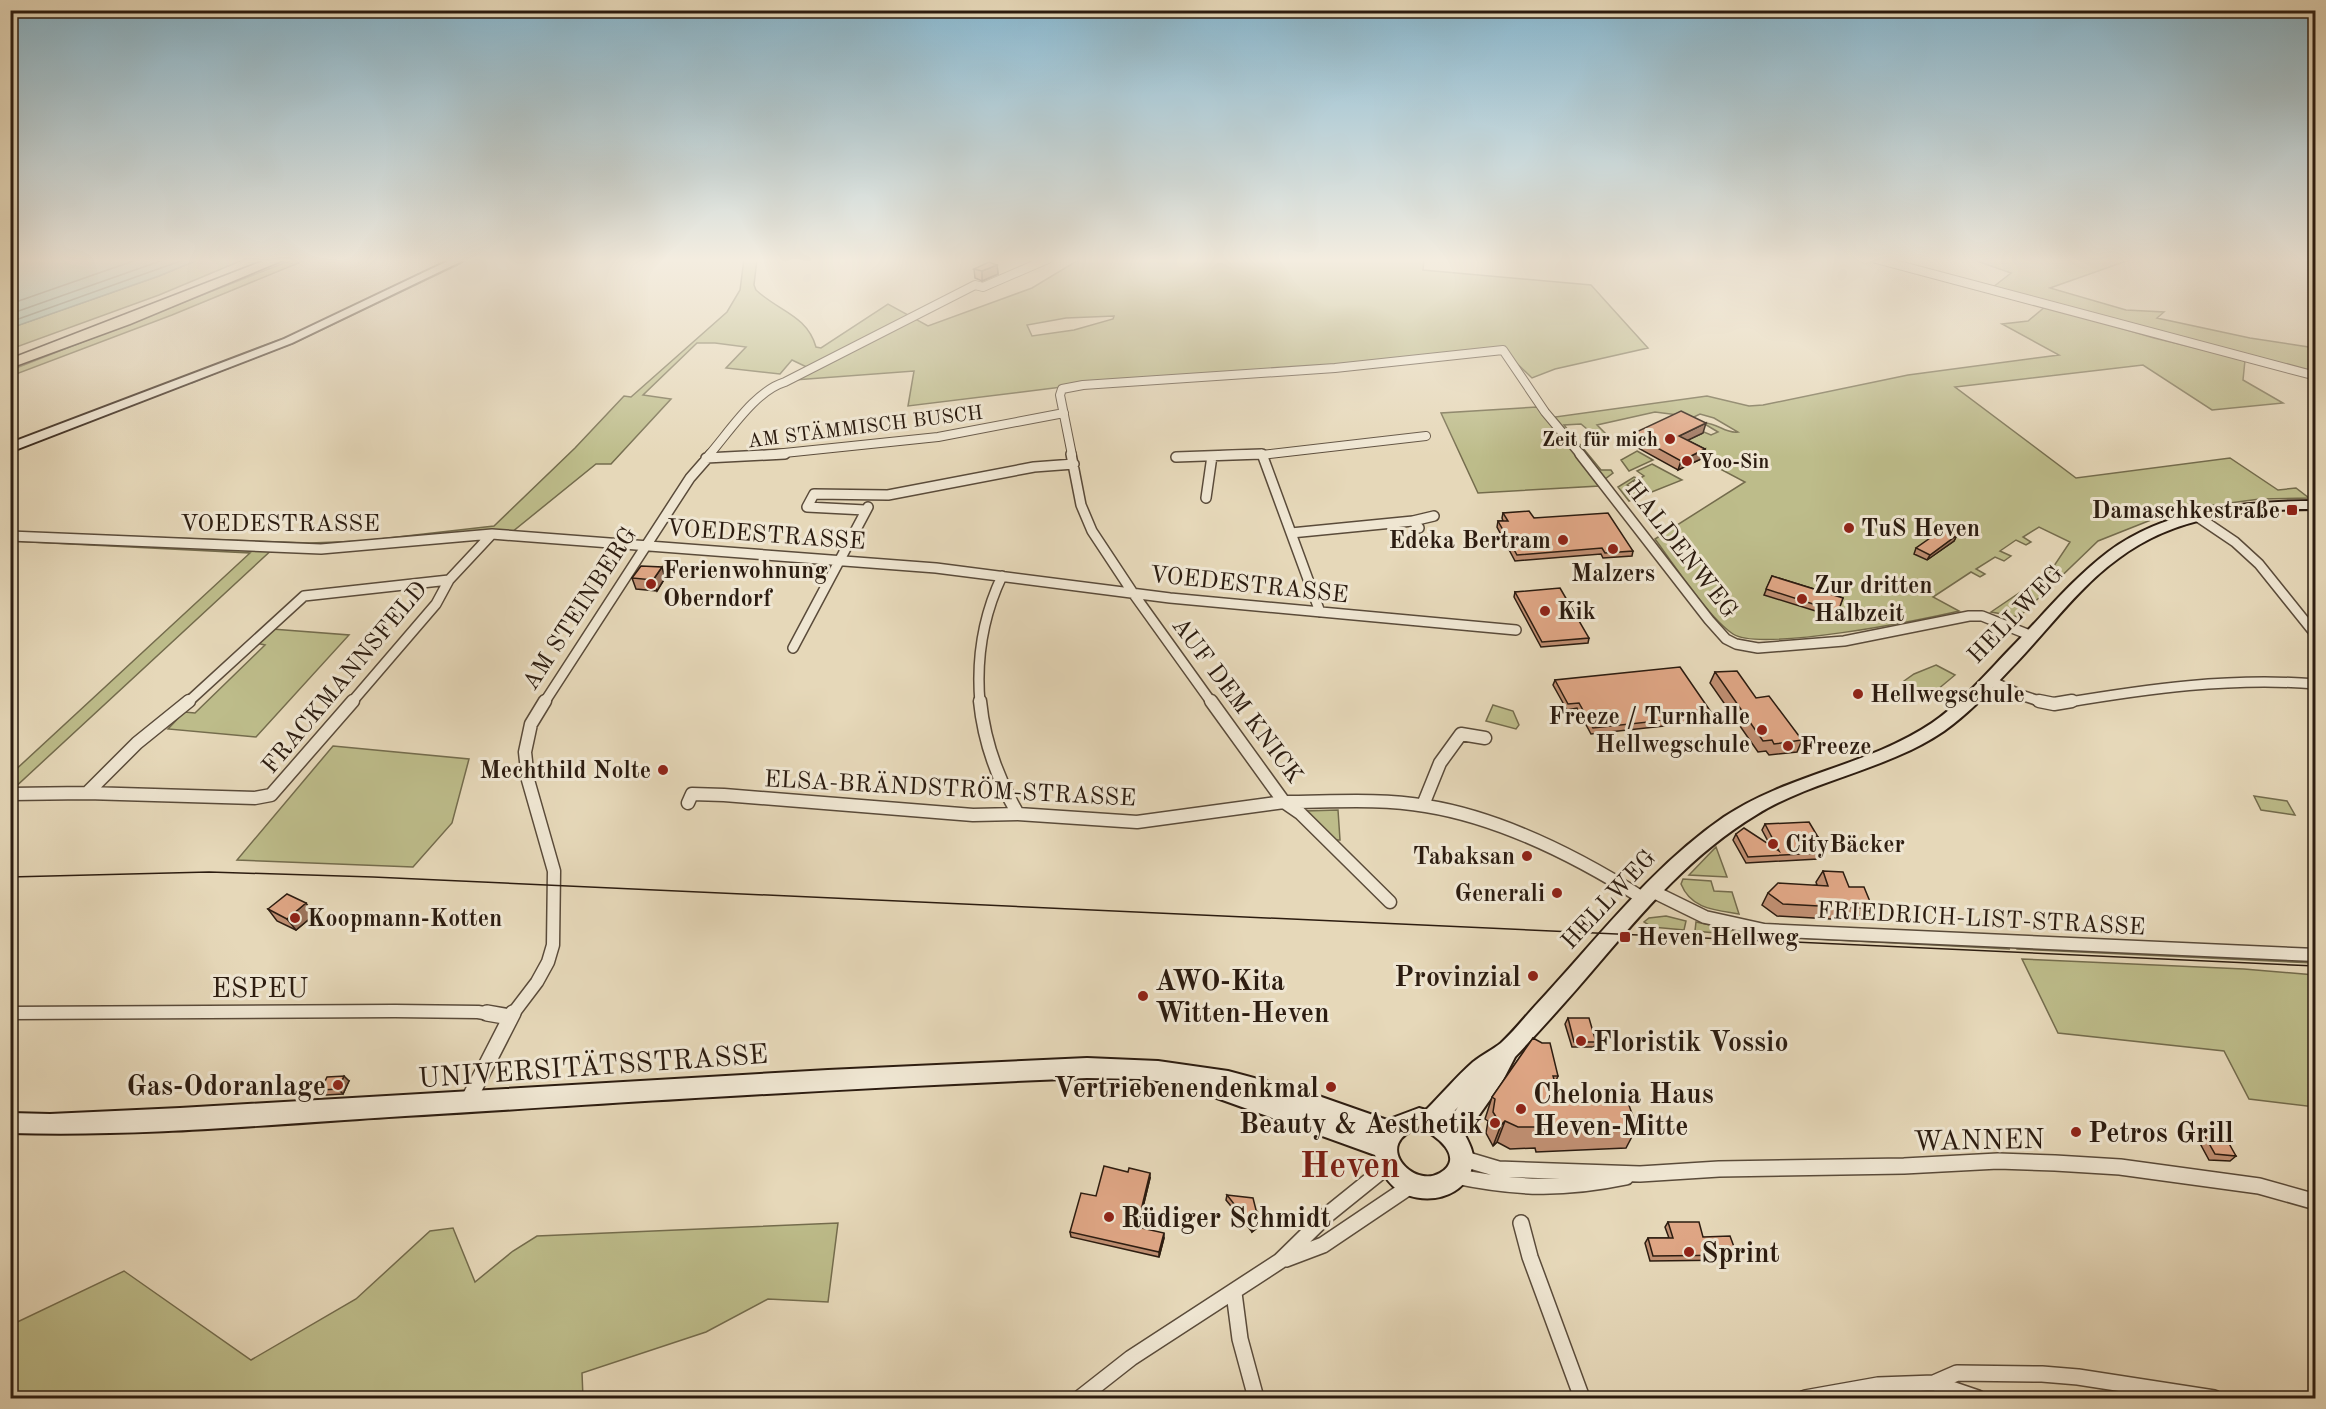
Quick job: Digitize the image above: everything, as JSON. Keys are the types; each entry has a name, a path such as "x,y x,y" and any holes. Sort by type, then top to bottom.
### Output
{"highway":[{"path":"10,357 93,325"},
{"path":"10,364 111,325"}],"street":[{"path":"10,448 288,341 322,325"},
{"name":"AM STEINBERG","path":"468,1101 510,1017 530,992 548,962 555,933 554,871 528,780 525,752 531,724 574,654 706,458 760,396 772,386 785,382 896,325"},
{"path":"2123,325 2316,376"},
{"name":"AUF DEM KNICK","path":"1503,350 1335,368 1083,385 1062,389 1060,395 1081,505 1092,531 1134,593 1284,802 1423,805 1508,829 1550,846 1648,895"},
{"name":"HALDENWEG","path":"1503,350 1545,412 1593,470 1690,597 1726,639 1736,644 1758,648 1844,641 1969,616 1982,616 2032,636"},
{"name":"AM STÄMMISCH BUSCH","path":"706,458 776,455 938,437 1064,413"},
{"path":"1176,458 1261,454 1425,436"},
{"path":"1261,454 1320,612"},
{"path":"1206,498 1212,456"},
{"path":"865,510 807,507 814,494 878,496 1034,467 1074,464"},
{"path":"793,648 833,570 841,560 865,510 878,496"},
{"name":"HELLWEG","path":"1431,1120 1481,1070 1508,1050 1648,895 1695,849 1741,816 1778,795 1896,747 1936,728 1989,681 2113,555 2160,529 2198,517 2235,510 2316,505"},
{"path":"1291,534 1416,524 1434,516"},
{"path":"2198,517 2235,542 2259,564 2316,635"},
{"name":"VOEDESTRASSE","path":"10,536 321,549 492,534 841,560 1002,576 1134,593 1516,630"},
{"name":"FRACKMANNSFELD","path":"10,794 87,793 255,798 271,795 410,636 436,604 449,580 492,534"},
{"path":"1002,576 988,608 982,636 979,669 980,703 986,738 1003,792 1018,813"},
{"name":"FRACKMANNSFELD","path":"87,793 132,746 170,718 304,596 449,580"},
{"path":"1989,681 2023,696 2054,704 2205,682 2258,680 2316,684"},
{"path":"1423,805 1440,763 1461,734 1485,738"},
{"name":"ELSA-BRÄNDSTRÖM-STRASSE","path":"688,802 692,794 845,803 974,815 1018,813 1137,822 1284,802"},
{"path":"1284,802 1300,813 1390,902"},
{"name":"FRIEDRICH-LIST-STRASSE","path":"1648,895 1713,921 1764,930 2316,956"},
{"name":"ESPEU","path":"10,1013 478,1012 510,1017"},
{"name":"HELLWEG","path":"1452,1134 1493,1077 1508,1050"},
{"name":"UNIVERSITÄTSSTRASSE","path":"10,1123 70,1123 276,1115 468,1101 1102,1068 1226,1080 1308,1102 1388,1148"},
{"path":"1080,1398 1131,1358 1280,1261 1327,1215 1388,1148 1397,1124 1407,1119 1431,1120 1452,1134 1460,1150 1458,1167 1447,1184 1436,1188 1412,1185 1403,1180 1388,1148"},
{"name":"WANNEN","path":"1458,1167 1500,1186 1526,1189 1581,1187 1641,1174 1719,1169 1904,1166 1998,1161 2055,1163 2120,1167 2259,1186 2316,1202"},
{"path":"1280,1261 1323,1245 1412,1185"},
{"path":"1521,1223 1530,1257 1582,1398"},
{"path":"1234,1293 1240,1339 1256,1398"},
{"path":"1934,1383 1957,1373 2042,1374 2078,1377 2214,1398"},
{"path":"1805,1398 1878,1385 1934,1383 1978,1398"}],"shaded area":[{"path":"19,325 77,325 11,349 10,328"},
{"path":"126,325 146,325 11,376 11,370"},
{"path":"315,325 332,325 294,343 11,452 11,443"},
{"path":"713,325 803,325 812,336 816,347 821,348 856,325 1028,325 1032,336 1093,325 1627,325 1648,348 1555,369 1532,378 1501,348 1295,370 1078,385 908,406 914,371 794,380 813,370 792,360 780,374 726,368 746,347 697,343 643,395 671,399 611,464 596,464 512,532 330,546 276,546 11,791 11,774 250,553 11,541 10,532 310,543 362,541 494,526 575,448 624,396 631,397"},
{"path":"2003,325 2109,325 2245,360 2243,380 2283,403 2212,410 2143,365 1955,387 2076,478 2230,458 2278,490 2296,488 2309,498 2260,499 2199,507 2161,516 2098,541 2019,617 1991,612 2050,572 2070,542 2039,527 2023,537 2031,542 2026,545 2016,540 2000,551 2011,556 2004,561 1995,557 1976,569 1985,574 1980,577 1971,572 1933,597 1959,611 1842,633 1749,639 1733,634 1713,616 1655,539 1745,482 1692,454 1670,448 1704,432 1711,435 1718,432 1703,423 1738,432 1714,418 1700,414 1694,417 1655,412 1597,425 1610,438 1601,441 1581,424 1564,425 1601,470 1611,470 1613,473 1605,479 1555,417 1707,396 1749,406 1763,405 1908,375 2059,355"},
{"path":"2128,325 2188,325 2250,338 2315,348 2315,375"},
{"path":"1537,407 1599,486 1478,493 1441,413"},
{"path":"1637,451 1653,460 1629,471 1621,460"},
{"path":"1652,464 1682,480 1629,501 1618,487 1634,477 1637,478 1627,485 1632,487 1636,484 1634,482 1644,476 1637,471"},
{"path":"272,629 349,635 256,737 168,729 184,712 195,713 265,645 256,643"},
{"path":"1936,665 1955,675 1931,695 1916,691 1904,681 1914,674"},
{"path":"1493,705 1513,711 1519,725 1516,729 1486,721"},
{"path":"333,746 469,759 452,823 413,867 237,860"},
{"path":"2254,796 2287,801 2295,815 2261,810"},
{"path":"1338,810 1340,840 1334,840 1305,811"},
{"path":"1716,847 1727,877 1689,875"},
{"path":"1683,879 1711,881 1714,891 1732,892 1739,914 1705,907 1697,903 1685,892 1681,884"},
{"path":"1666,916 1686,921 1684,930 1652,927 1644,922 1649,918"},
{"path":"1696,922 1752,934 2010,949 1737,935 1695,931"},
{"path":"2017,949 2303,961 2315,963"},
{"path":"2022,959 2244,969 2315,975 2315,1107 2249,1099 2224,1051 2058,1033"},
{"path":"838,1223 828,1302 768,1299 706,1332 582,1373 583,1398 11,1398 11,1325 124,1271 251,1360 356,1299 430,1231 453,1228 475,1282 513,1251 537,1236"}],"building":[{"path":"1681,411 1706,423 1679,436 1705,449 1681,461 1632,434"},
{"name":"Edeka Bertram","path":"1529,511 1534,518 1608,513 1633,551 1605,553 1602,548 1517,555 1498,521 1508,521 1503,513"},
{"path":"1943,529 1957,535 1930,555 1916,548"},
{"path":"641,566 662,567 653,580 632,578"},
{"path":"1772,576 1843,598 1838,612 1766,589"},
{"path":"1560,588 1589,638 1542,642 1515,592"},
{"path":"1680,667 1713,715 1593,728 1579,703 1568,704 1555,680"},
{"path":"1737,671 1756,698 1769,696 1802,740 1774,744 1772,740 1763,741 1715,672"},
{"name":"CityBäcker","path":"1809,822 1818,837 1812,837 1821,853 1748,857 1736,834 1744,828 1779,851 1765,824"},
{"path":"1823,871 1843,872 1849,887 1864,887 1873,909 1783,904 1768,893 1778,883 1828,886"},
{"path":"287,894 306,903 287,919 268,909"},
{"name":"Floristik Vossio","path":"1568,1018 1589,1018 1596,1042 1574,1042"},
{"path":"1533,1038 1542,1043 1550,1043 1558,1076 1553,1076 1561,1103 1627,1100 1637,1127 1545,1131 1543,1127 1518,1127 1505,1121 1501,1125 1493,1112 1495,1099 1492,1097"},
{"path":"344,1076 338,1089 321,1090 327,1077"},
{"path":"2202,1131 2215,1132 2219,1139 2227,1140 2236,1156 2215,1154"},
{"name":"Rüdiger Schmidt","path":"1104,1166 1128,1172 1129,1168 1150,1173 1137,1227 1164,1233 1159,1252 1070,1232 1081,1193 1096,1196"},
{"path":"1227,1195 1253,1198 1256,1210 1263,1219 1252,1227"},
{"name":"Sprint","path":"1668,1222 1699,1222 1703,1237 1730,1236 1737,1255 1653,1256 1648,1238 1673,1238"}],"waterway":[{"path":"302,338 329,325"},
{"path":"228,368 239,363"},
{"path":"192,382 219,371"}],"tram line":[{"path":"10,877 209,872 373,877 2316,966"}],"place":[{"name":"Zeit für mich","path":"1670,439"},
{"name":"Yoo-Sin","path":"1687,461"},
{"name":"Damaschkestraße","path":"2292,510"},
{"name":"TuS Heven","path":"1849,528"},
{"name":"Edeka Bertram","path":"1563,540"},
{"name":"Malzers","path":"1613,549"},
{"name":"Ferienwohnung Oberndorf","path":"651,584"},
{"name":"Zur dritten Halbzeit","path":"1802,599"},
{"name":"Kik","path":"1545,611"},
{"name":"Hellwegschule","path":"1858,694"},
{"name":"Freeze / Turnhalle Hellwegschule","path":"1762,730"},
{"name":"Freeze","path":"1788,746"},
{"name":"Mechthild Nolte","path":"663,770"},
{"name":"CityBäcker","path":"1773,844"},
{"name":"Tabaksan","path":"1527,856"},
{"name":"Generali","path":"1557,893"},
{"name":"Koopmann-Kotten","path":"295,918"},
{"name":"Heven Hellweg","path":"1625,937"},
{"name":"Provinzial","path":"1533,976"},
{"name":"AWO-Kita Witten-Heven","path":"1143,996"},
{"name":"Floristik Vossio","path":"1581,1041"},
{"name":"Gas-Odoranlage","path":"338,1085"},
{"name":"Vertriebenendenkmal","path":"1331,1087"},
{"name":"Chelonia Haus Heven-Mitte","path":"1521,1109"},
{"name":"Beauty & Aesthetik","path":"1495,1123"},
{"name":"Petros Grill","path":"2076,1132"},
{"name":"Rüdiger Schmidt","path":"1109,1217"},
{"name":"Sprint","path":"1689,1252"}],"district":[{"name":"Heven","path":"1350,1164"}]}
